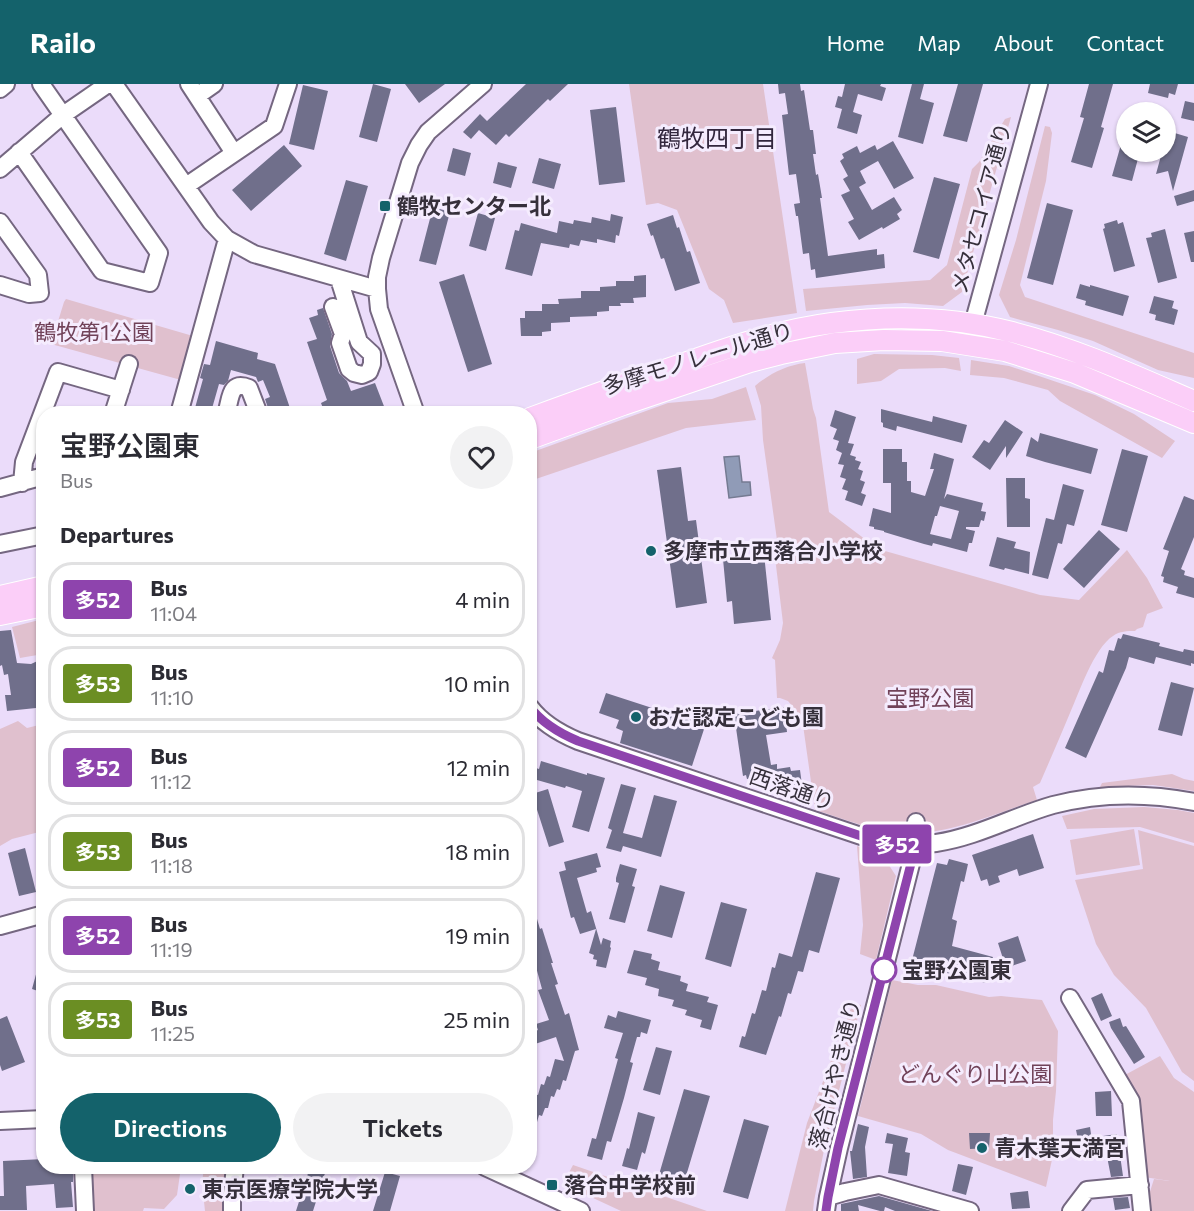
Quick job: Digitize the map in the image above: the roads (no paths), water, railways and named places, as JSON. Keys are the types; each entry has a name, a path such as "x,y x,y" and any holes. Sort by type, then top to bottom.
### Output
{"main road":[{"name":"多摩モノレール通り","path":"537,416 742,343 832,322 884,319 935,320 1010,331 1082,353 1194,401"},
{"name":"多摩モノレール通り","path":"537,436 750,362 835,343 884,340 931,340 1005,351 1075,372 1194,423"},
{"path":"0,596 36,588"},
{"path":"0,615 36,608"}],"street":[{"path":"0,89 6,84"},
{"path":"19,152 102,271 150,283 159,253 41,84"},
{"path":"0,169 63,115 108,84"},
{"path":"114,84 211,222 227,239 254,254 377,289"},
{"path":"214,84 193,90 234,153"},
{"path":"186,186 274,126 288,84"},
{"path":"414,406 379,309 377,276 410,163 419,145 428,132 483,84"},
{"name":"メタセコイア通り","path":"968,344 1039,84"},
{"path":"0,222 38,275 40,292 29,294 0,285"},
{"path":"182,406 227,239"},
{"path":"333,307 343,333 340,343 349,369 362,375 369,372 372,354 359,342 339,279"},
{"path":"115,406 129,364"},
{"path":"45,406 57,372 121,390"},
{"path":"229,406 237,385 249,388 256,406"},
{"path":"22,483 24,462 36,429"},
{"path":"0,488 36,479"},
{"path":"0,544 36,537"},
{"name":"西落通り","path":"537,717 578,741 864,837 898,844 936,843 957,838 1054,805 1091,798 1135,795 1177,798 1194,802"},
{"name":"落合けやき通り","path":"827,1204 838,1148 916,844 916,822"},
{"path":"0,926 36,916"},
{"path":"1070,998 1131,1101 1142,1211"},
{"path":"0,1121 36,1119"},
{"path":"83,1174 85,1211"},
{"path":"232,1211 234,1174"},
{"path":"500,1174 581,1211"},
{"path":"827,1204 845,1192 879,1185 970,1211"},
{"path":"1071,1211 1088,1190 1140,1185"}],"water":[{"path":"739,456 742,482 750,482 751,495 729,498 724,457"}],"place":[{"name":"鶴牧センター北","path":"385,206"},
{"name":"多摩市立西落合小学校","path":"651,551"},
{"name":"おだ認定こども園","path":"636,717"},
{"name":"宝野公園東","path":"884,970"},
{"name":"青木葉天満宮","path":"982,1148"},
{"name":"落合中学校前","path":"552,1185"},
{"name":"東京医療学院大学","path":"190,1189"}],"district":[{"name":"鶴牧四丁目","path":"717,139"}],"park label":[{"name":"鶴牧第1公園","path":"94,332"},
{"name":"宝野公園","path":"930,698"},
{"name":"どんぐり山公園","path":"975,1074"}]}
